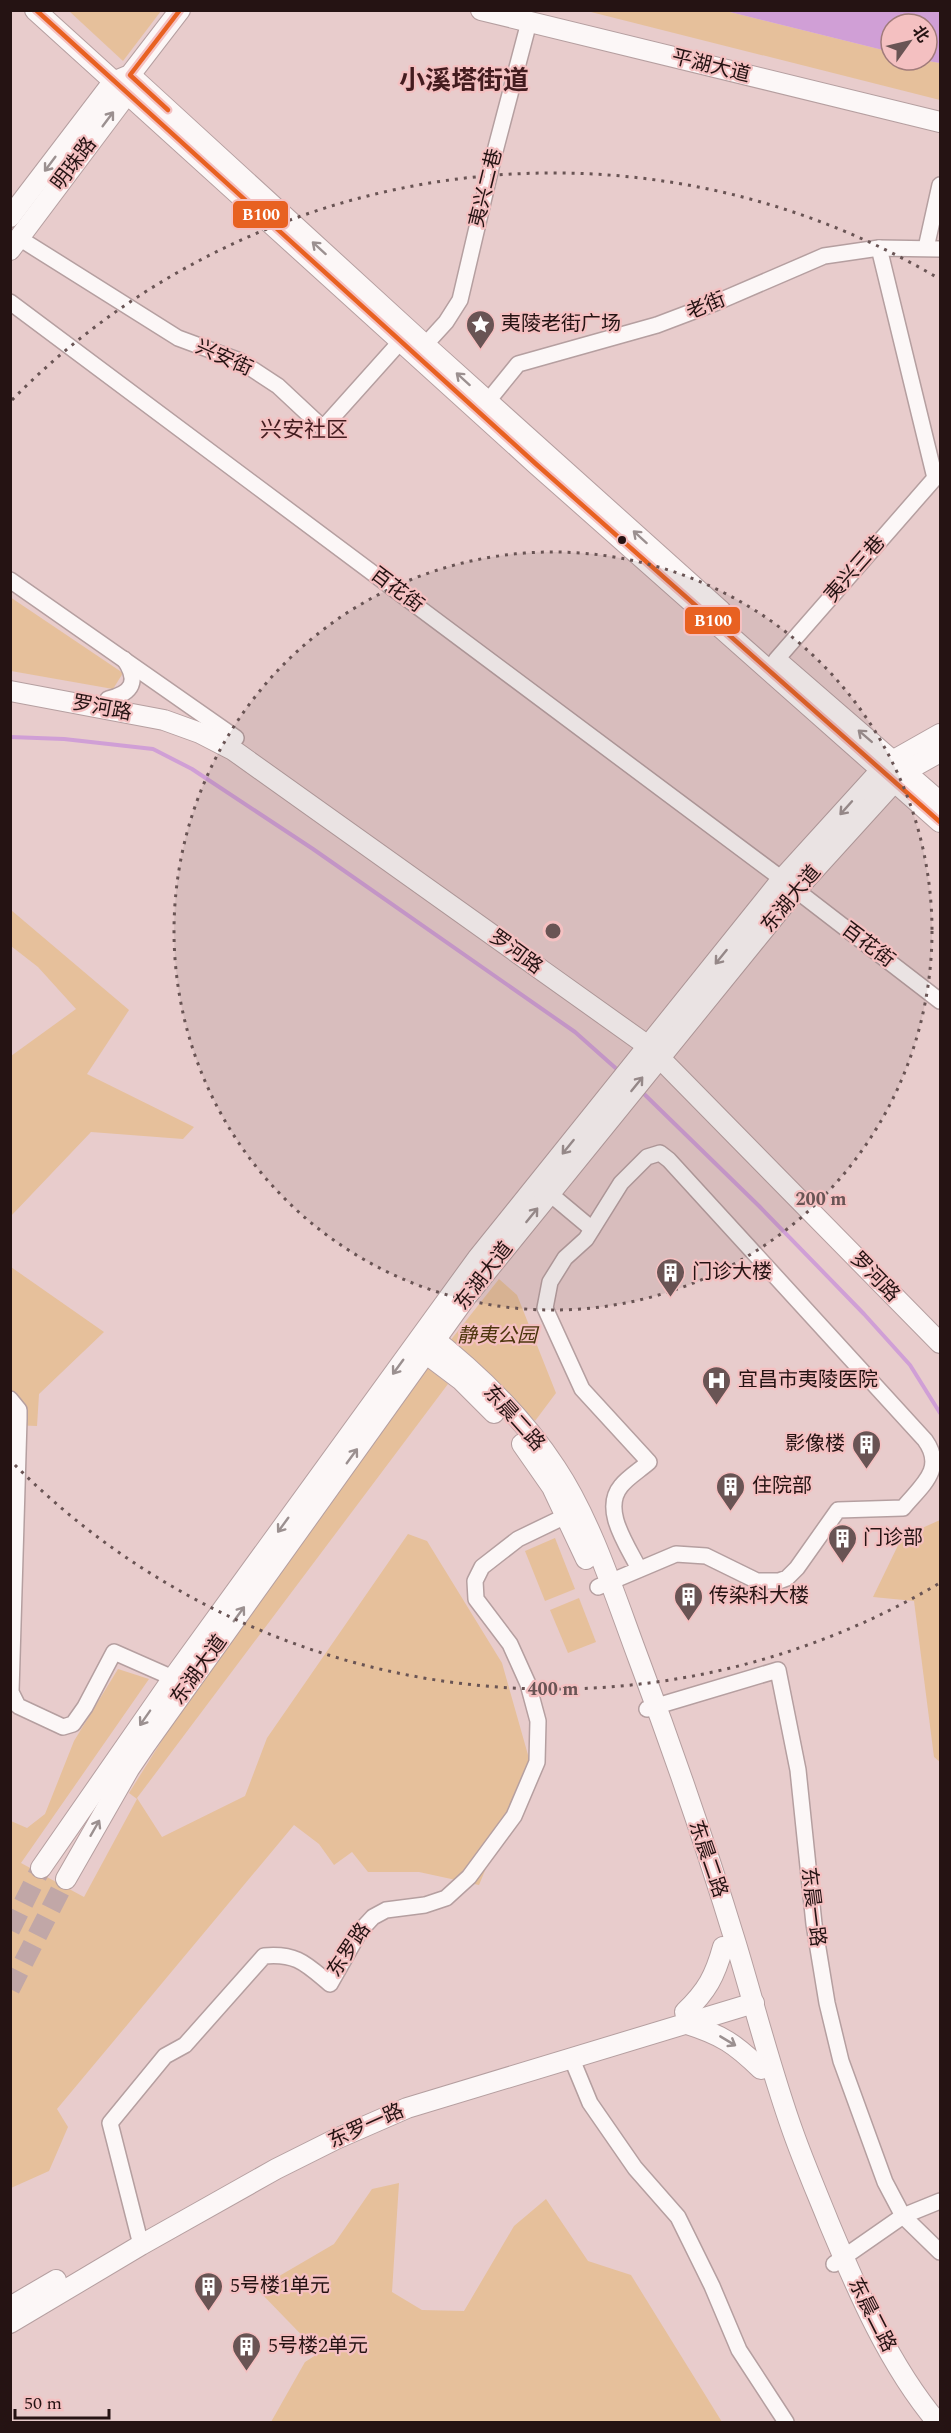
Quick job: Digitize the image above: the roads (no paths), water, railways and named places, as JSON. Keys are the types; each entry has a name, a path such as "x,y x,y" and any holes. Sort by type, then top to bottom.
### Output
{"main road":[{"path":"35,10 488,401 776,660 894,771 940,822"},
{"name":"明珠路","path":"10,217 123,84 180,10"},
{"name":"平湖大道","path":"481,10 529,16 940,110"},
{"name":"平湖大道","path":"529,16 940,122"},
{"path":"123,84 400,342 894,771 940,802"},
{"name":"明珠路","path":"15,244 123,84"},
{"name":"罗河路","path":"10,681 167,709 190,716 236,738 658,1047 940,1329"},
{"name":"罗河路","path":"10,691 164,720 200,733 233,750 658,1047 940,1343"},
{"name":"东湖大道","path":"66,1879 129,1769 425,1342 477,1259 658,1047 789,885 894,771 940,734"},
{"name":"东湖大道","path":"894,771 940,752"},
{"name":"东湖大道","path":"41,1868 173,1677 425,1342 466,1297 549,1193 608,1104"},
{"name":"东晨二路","path":"425,1342 505,1422 573,1513 604,1585 651,1707 746,1999 839,2262 921,2404 937,2422"},
{"name":"东晨二路","path":"651,1707 723,1947 746,1999 761,2069 782,2133 873,2336 915,2409 925,2422"},
{"path":"723,1947 716,1973 686,2018 736,2045 761,2069"},
{"name":"东罗一路","path":"10,2307 276,2169 346,2134 407,2108 746,1999"},
{"name":"东罗一路","path":"10,2323 139,2239 270,2159 403,2097 686,2018"}],"street":[{"name":"夷兴二巷","path":"425,345 446,322 460,300 529,16"},
{"path":"933,249 940,185"},
{"name":"兴安街","path":"15,244 178,338 240,361 278,386 323,428 400,342"},
{"name":"老街","path":"488,401 518,364 657,325 716,303 824,256 879,248 933,249"},
{"name":"夷兴三巷","path":"776,660 938,477 879,248"},
{"name":"百花街","path":"10,302 789,885 940,1001"},
{"name":"罗河路","path":"10,580 236,738"},
{"path":"108,699 118,696 131,687 133,678 131,669 124,659"},
{"path":"604,1585 676,1554 693,1553 716,1560 745,1577 757,1581 771,1582 787,1578 797,1568 838,1509 903,1508 929,1476 934,1464 932,1449 918,1431 669,1160 660,1153 647,1157 621,1183 586,1239 565,1258 550,1282 545,1308 582,1389 649,1462 620,1487 614,1500 613,1514 639,1569"},
{"path":"549,1193 592,1229"},
{"path":"10,1399 19,1410 11,1692 18,1706 63,1727 73,1724 85,1707 114,1652 173,1677"},
{"name":"东罗路","path":"139,2239 110,2123 165,2056 185,2045 264,1956 282,1954 302,1960 330,1984 360,1931 373,1917 386,1910 425,1905 446,1898 470,1877 514,1816 537,1762 538,1722 528,1684 510,1644 476,1599 475,1581 482,1567 518,1539 573,1513"},
{"name":"东晨一路","path":"651,1707 778,1670 798,1770 814,1924 827,2003 841,2061 885,2182 903,2216 940,2252"},
{"path":"571,2057 590,2103 634,2168 678,2217 712,2286 739,2350 786,2422"},
{"path":"839,2262 903,2216 940,2201"}],"waterway":[{"path":"10,737 64,739 153,749 192,769 313,849 575,1032 620,1072"},
{"path":"641,1091 759,1206 864,1314 910,1365 940,1413"}],"tunnel":[{"path":"10,1930 41,1868"},
{"path":"10,1989 66,1879"}],"place":[{"name":"夷陵老街广场","path":"480,350"},
{"name":"门诊大楼","path":"671,1298"},
{"name":"宜昌市夷陵医院","path":"717,1406"},
{"name":"影像楼","path":"866,1470"},
{"name":"住院部","path":"731,1512"},
{"name":"门诊部","path":"842,1564"},
{"name":"传染科大楼","path":"688,1622"},
{"name":"5号楼1单元","path":"209,2312"},
{"name":"5号楼2单元","path":"247,2372"}],"district":[{"name":"小溪塔街道","path":"464,81"},
{"name":"兴安社区","path":"304,430"}],"park label":[{"name":"静夷公园","path":"497,1336"}]}
